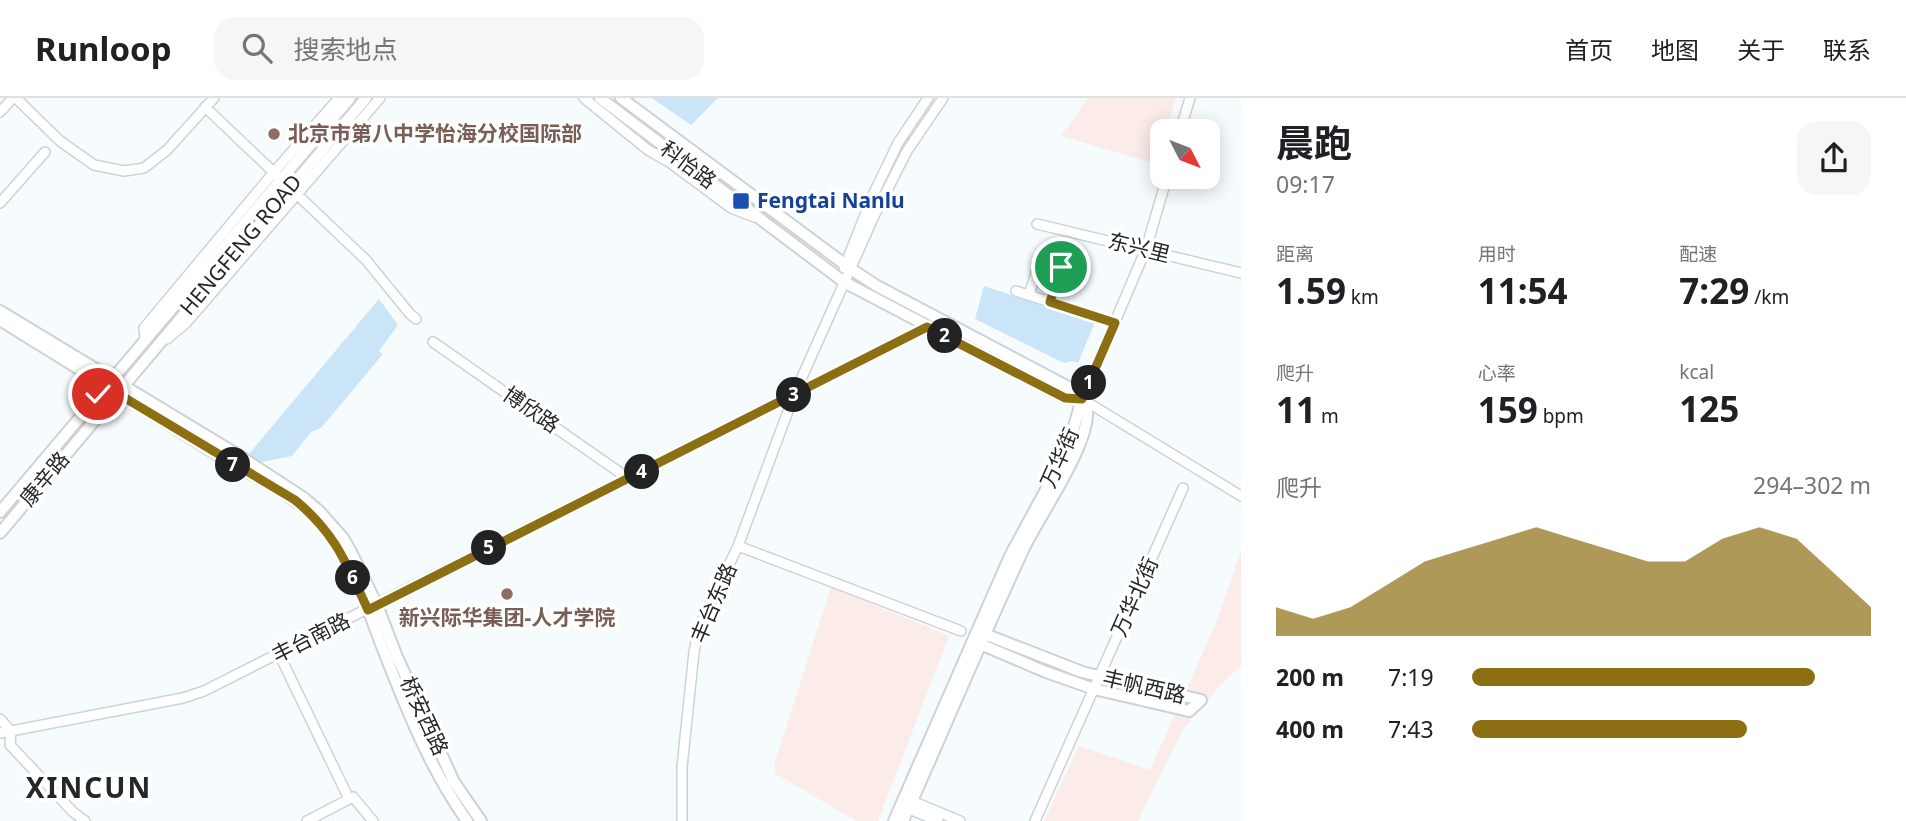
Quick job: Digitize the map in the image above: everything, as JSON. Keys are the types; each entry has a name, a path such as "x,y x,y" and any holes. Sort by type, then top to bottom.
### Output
{"main road":[{"name":"HENGFENG ROAD","path":"109,381 277,175 349,98"},
{"name":"HENGFENG ROAD","path":"121,389 294,191 366,98"},
{"name":"科怡路","path":"600,98 844,282 1065,398 1082,399"},
{"name":"科怡路","path":"621,98 847,267 877,286 1070,388 1082,399"},
{"path":"0,311 295,500 334,540 372,607"},
{"path":"0,320 109,381"},
{"name":"康辛路","path":"0,512 109,381"},
{"name":"康辛路","path":"0,533 121,389"},
{"name":"万华街","path":"894,821 906,803 979,638 1019,538 1067,451 1082,399"},
{"name":"桥安西路","path":"372,607 400,695 435,768 467,821"},
{"name":"桥安西路","path":"372,607 454,782 481,821"},
{"name":"丰帆西路","path":"979,638 1100,677 1201,700 1189,710 1094,690 1046,672 979,638"},
{"name":"万华街","path":"903,821 906,803"}],"street":[{"path":"0,112 14,98 60,141 93,165 124,171 144,168 167,150 214,98"},
{"path":"277,175 339,98"},
{"path":"294,191 380,98"},
{"path":"584,98 648,150 669,162 730,208 758,218"},
{"path":"794,395 844,282 873,195 898,144 928,98"},
{"path":"847,267 907,150 943,98"},
{"path":"1183,119 1189,98"},
{"path":"205,107 366,260 416,319"},
{"path":"0,203 45,152"},
{"path":"1164,189 1146,249 1082,399 1241,496"},
{"name":"东兴里","path":"1037,224 1241,273"},
{"path":"1029,295 1040,260 1061,267 1050,302"},
{"path":"1016,291 1115,323"},
{"name":"丰台南路","path":"0,733 194,695 629,479 927,327"},
{"name":"博欣路","path":"433,342 629,479"},
{"name":"丰台东路","path":"682,821 682,767 699,627 738,546 794,395"},
{"name":"万华北街","path":"1035,821 1183,488"},
{"path":"738,546 961,631"},
{"path":"279,654 351,798 373,821"},
{"path":"0,719 11,731 10,745 73,812 85,821"},
{"path":"307,821 351,798"},
{"path":"906,803 938,821"},
{"path":"906,803 960,821"}],"shaded area":[{"path":"652,98 718,98 691,125"},
{"path":"1088,98 1176,98 1170,119 1150,119 1150,162 1061,136"},
{"path":"984,286 1095,322 1078,363 1064,363 975,319"},
{"path":"379,299 398,325 379,351 383,354 321,428 311,432 292,456 262,462 249,454"},
{"path":"1241,551 1241,666 1183,729 1138,821 1044,821 1079,746 1150,770 1216,623"},
{"path":"831,587 949,636 878,821 856,821 776,774 774,765"}],"place":[{"name":"北京市第八中学怡海分校国际部","path":"274,134"},
{"name":"Fengtai Nanlu","path":"741,201"},
{"name":"新兴际华集团-人才学院","path":"507,594"}],"district":[{"name":"XINCUN","path":"89,788"}],"route":[{"path":"98,394 105,386 295,500 323,524 334,540 368,610 927,327 1065,398 1082,399 1115,323 1050,302 1061,267"}]}
